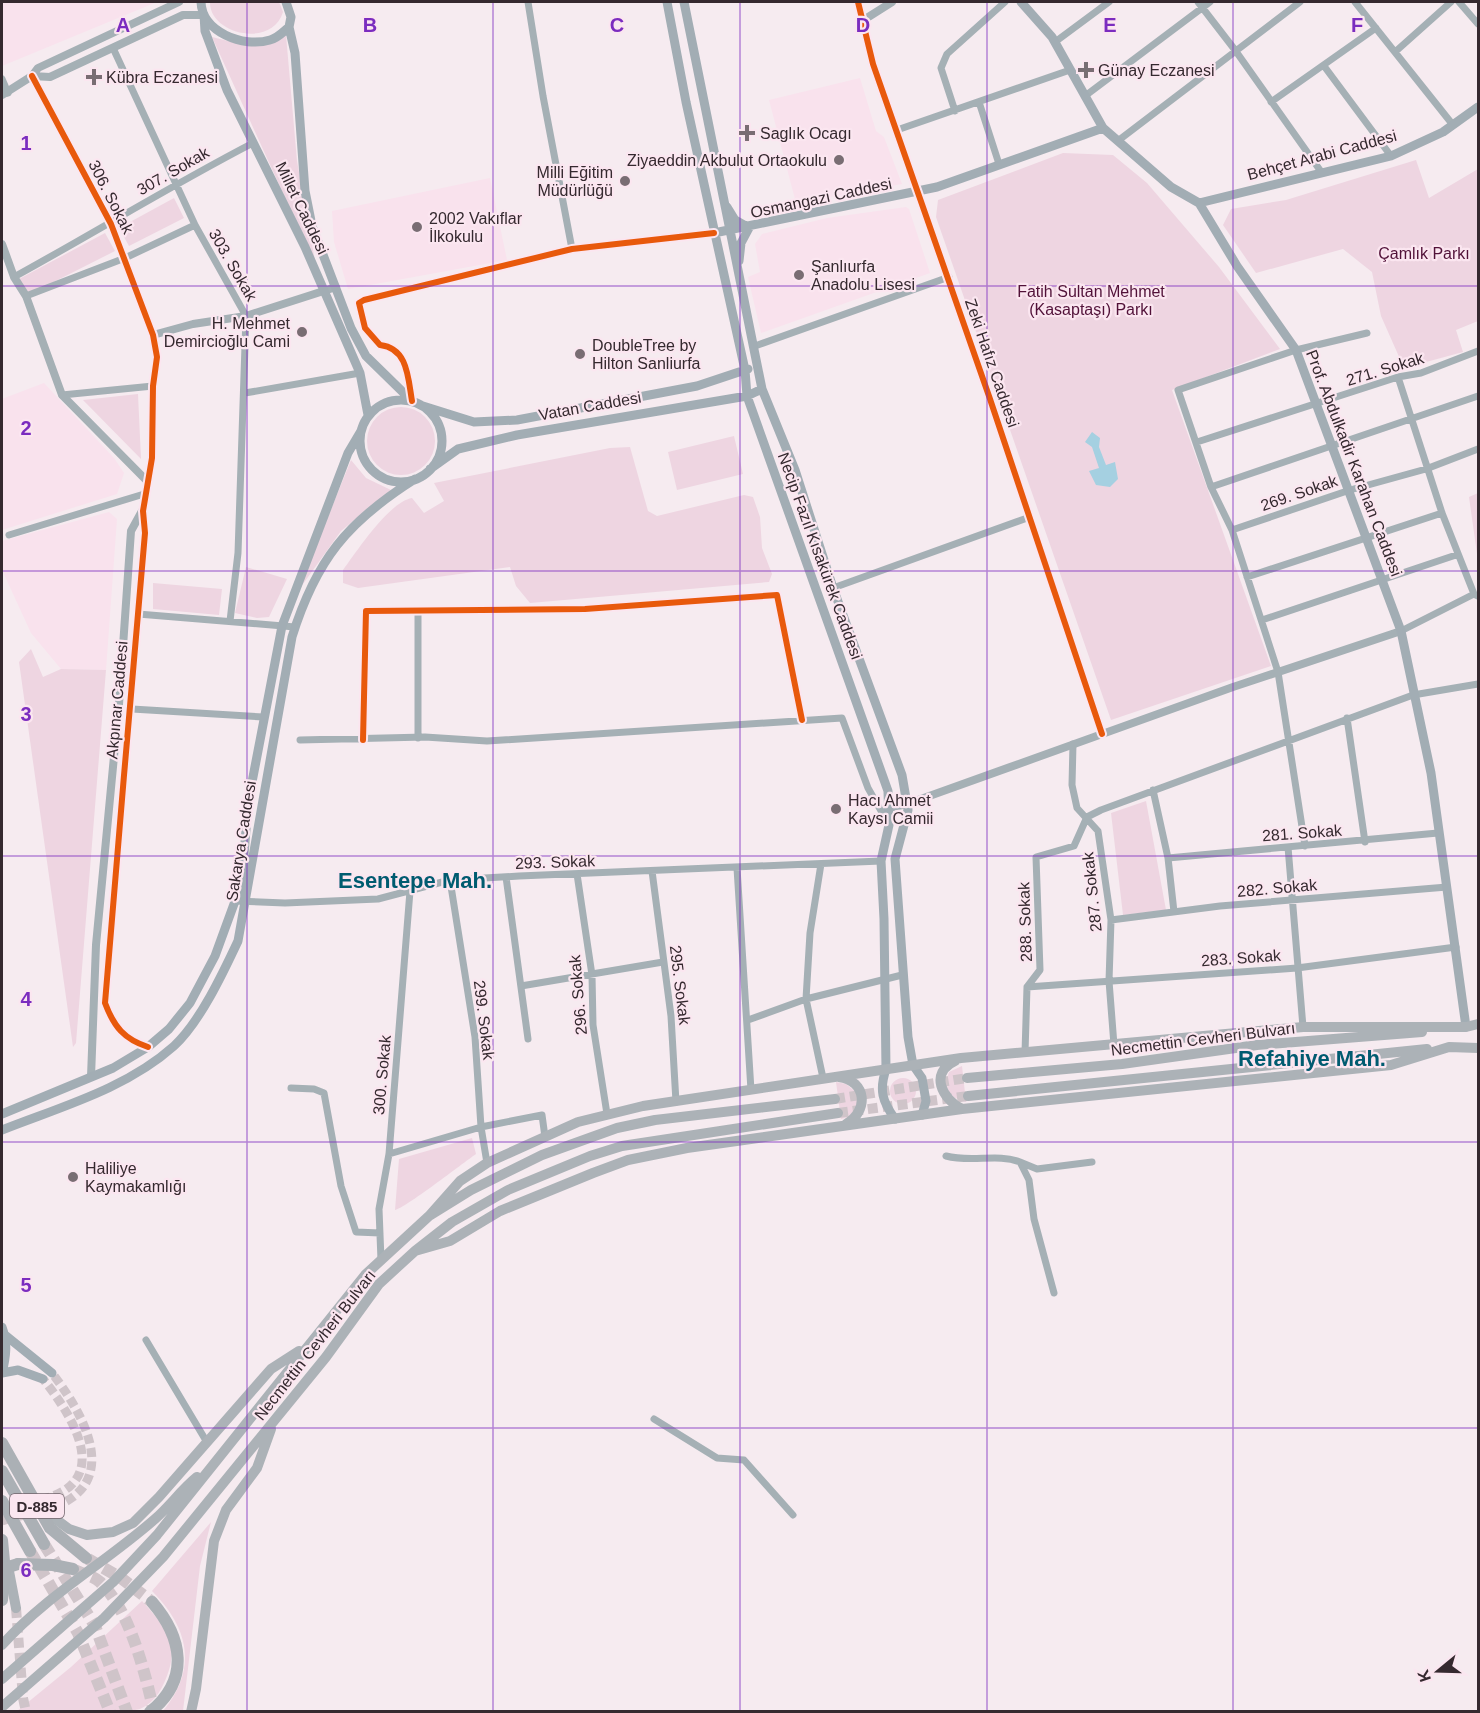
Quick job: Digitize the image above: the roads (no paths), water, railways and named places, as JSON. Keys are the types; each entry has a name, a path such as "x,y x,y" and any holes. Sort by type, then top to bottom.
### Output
{"highway":[{"name":"D-885","path":"2,1443 50,1528 86,1558"},
{"path":"2,1471 44,1544"},
{"path":"2,1501 30,1551"},
{"path":"2,1542 5,1572 2,1600"},
{"path":"2,1569 18,1564 53,1565 73,1569"},
{"path":"150,1712 167,1695 175,1678 178,1661 173,1632 168,1620 152,1602"}],"main road":[{"name":"Millet Caddesi","path":"201,2 205,31 211,49 253,143 305,247 360,374 368,416"},
{"name":"Millet Caddesi","path":"286,2 291,17 289,27 295,53 305,191 312,226 351,328 366,356 412,401"},
{"name":"Necip Fazıl Kısakürek Caddesi","path":"667,2 714,233 745,370 747,396 888,791 889,825 881,861 886,1069 880,1084 883,1103 895,1119"},
{"name":"Necip Fazıl Kısakürek Caddesi","path":"684,2 762,389 795,470 833,588 902,775 908,810 895,859 903,975 913,1065 922,1078 926,1101 922,1115"},
{"name":"Prof. Abdulkadir Karahan Caddesi","path":"1021,2 1055,42 1103,128 1171,187 1199,203 1237,266 1296,350 1401,631 1431,772 1466,1027"},
{"path":"204,15 212,27 221,34 254,42 270,40 289,27"},
{"name":"Behçet Arabi Caddesi","path":"1199,203 1391,156 1453,125 1479,107"},
{"name":"Osmangazi Caddesi","path":"714,233 749,228 919,190 1103,128"},
{"path":"724,202 735,220 749,228 741,243 740,281"},
{"name":"Vatan Caddesi","path":"423,406 474,422 518,420 697,386 756,366"},
{"name":"Vatan Caddesi","path":"430,469 458,450 517,435 747,396 762,389"},
{"path":"412,401 423,406 432,414 441,436 441,448 430,469 415,479 390,480 369,467 363,456 361,430 368,416 388,402 412,401"},
{"name":"Sakarya Caddesi","path":"2,1114 91,1077 148,1047 169,1029 190,1003 215,956 242,882 248,804 282,626 348,453 361,430"},
{"name":"Sakarya Caddesi","path":"2,1130 130,1077 175,1045 218,985 238,941 295,627 305,598 322,564 348,530 415,479"},
{"name":"Necmettin Cevheri Bulvarı","path":"967,1078 1122,1064 1257,1045 1479,1025"},
{"path":"429,1216 460,1181 487,1163 578,1122 607,1114 835,1076 961,1058 1303,1027 1466,1027"},
{"name":"Necmettin Cevheri Bulvarı","path":"968,1096 1122,1081 1263,1063 1479,1043"},
{"path":"415,1251 450,1241 500,1211 628,1161 687,1148 962,1109 1391,1065 1449,1047 1479,1048"},
{"path":"961,1058 945,1069 940,1083 941,1092 947,1100 962,1109"},
{"path":"835,1076 847,1078 856,1083 861,1091 863,1104 860,1114 841,1127"},
{"name":"Necmettin Cevheri Bulvarı","path":"2,1679 113,1582 157,1535 365,1275 429,1216 471,1190 542,1155 617,1128 655,1120 835,1099"},
{"name":"Necmettin Cevheri Bulvarı","path":"2,1707 128,1595 163,1557 326,1357 379,1284 415,1251 478,1206 590,1156 660,1138 838,1113"},
{"path":"3,1331 47,1376 18,1370 2,1373 6,1354 3,1331"},
{"path":"34,1503 51,1519 69,1529 87,1535 113,1532 142,1515 271,1370 307,1347"},
{"path":"191,1712 196,1689 214,1541 226,1510 256,1468 275,1420"},
{"path":"2,1645 47,1603 155,1519 184,1487 212,1466"},
{"path":"2,1542 16,1608"},
{"path":"196,1689 196,1712"}],"street":[{"path":"2,80 5,94 32,76 38,68 178,2"},
{"path":"528,2 572,249"},
{"name":"Zeki Hafız Caddesi","path":"858,2 873,64 949,277 1102,734"},
{"path":"862,21 892,2"},
{"path":"955,111 941,68 946,54 1005,2"},
{"path":"1055,42 1108,2"},
{"path":"1085,96 1200,5 1210,2"},
{"path":"1119,140 1300,2"},
{"path":"1355,2 1453,125"},
{"path":"1395,52 1451,2"},
{"path":"1459,2 1479,24"},
{"path":"1200,5 1235,50 1322,173"},
{"path":"32,76 50,77 183,15 204,15"},
{"path":"1271,102 1377,28"},
{"name":"303. Sokak","path":"113,48 195,225 246,316 238,553 230,621"},
{"path":"1324,66 1391,156"},
{"path":"897,130 1070,70"},
{"name":"306. Sokak","path":"32,76 111,224 153,335"},
{"path":"979,102 999,164"},
{"name":"307. Sokak","path":"14,277 111,224 175,183 253,143"},
{"name":"306. Sokak","path":"26,296 125,258 195,225"},
{"path":"412,401 405,366 397,350 391,346 380,345 372,338 361,316 359,303 572,249 714,233"},
{"path":"2,244 14,277 26,296 62,395 147,481"},
{"path":"755,346 949,277"},
{"path":"153,335 193,324 246,316 336,287"},
{"path":"1305,846 1278,672 1232,530 1211,487 1178,390 1296,350 1367,333"},
{"name":"Akpınar Caddesi","path":"148,1047 130,1041 120,1032 105,1003 120,802 132,709 145,533 144,494 152,458 153,386 157,357 153,335"},
{"name":"271. Sokak","path":"1197,442 1398,377 1421,373 1479,351"},
{"path":"245,393 360,374"},
{"path":"888,808 907,804 1278,672 1401,631 1476,595 1456,555 1398,377"},
{"path":"62,395 153,386"},
{"path":"1211,487 1479,396"},
{"name":"269. Sokak","path":"1232,530 1479,449"},
{"path":"9,534 144,494"},
{"name":"Akpınar Caddesi","path":"91,1077 90,1043 96,945 119,704 131,531 143,511"},
{"path":"1247,577 1366,536 1442,513"},
{"path":"833,588 1030,517"},
{"path":"1262,620 1456,555"},
{"path":"363,740 366,611 585,609 777,595 802,720"},
{"path":"418,610 418,738"},
{"path":"138,615 295,627"},
{"path":"1088,817 1153,790 1413,695 1479,684"},
{"path":"132,709 263,717"},
{"path":"300,740 418,738 487,741 842,718 868,788 889,825"},
{"path":"1347,718 1365,842"},
{"name":"287. Sokak","path":"1073,744 1072,785 1077,808 1088,817 1098,831 1111,920 1109,981 1114,1045"},
{"path":"1153,790 1168,858 1174,912"},
{"name":"288. Sokak","path":"1025,1053 1027,987 1040,970 1036,857 1074,846 1088,817"},
{"name":"281. Sokak","path":"1168,858 1365,842 1438,833"},
{"path":"1288,847 1303,1027"},
{"name":"293. Sokak","path":"234,901 246,903 378,899 450,880 881,861"},
{"path":"821,864 810,933 806,999 823,1078"},
{"path":"737,868 748,1020 750,1090"},
{"name":"295. Sokak","path":"652,871 671,1016 676,1102"},
{"name":"296. Sokak","path":"577,874 592,975 593,1025 607,1114"},
{"path":"506,877 528,1039"},
{"name":"299. Sokak","path":"450,880 475,1037 481,1128 487,1163"},
{"name":"282. Sokak","path":"1111,920 1294,900 1447,887"},
{"name":"300. Sokak","path":"381,1260 379,1209 389,1154 410,891"},
{"name":"283. Sokak","path":"1027,987 1297,968 1456,947"},
{"path":"521,986 663,962"},
{"path":"748,1020 806,999 903,975"},
{"path":"291,1088 314,1089 324,1093 341,1186 356,1232 380,1233"},
{"path":"389,1154 481,1128 542,1115 545,1137"},
{"path":"946,1156 964,1161 1008,1157 1037,1169 1092,1162"},
{"path":"1020,1162 1029,1180 1034,1219 1054,1293"},
{"path":"146,1340 206,1439 209,1439"},
{"path":"654,1419 717,1458 744,1460 793,1515"}],"water":[{"path":"1092,432 1100,438 1099,447 1106,465 1115,462 1118,479 1110,487 1096,485 1089,471 1099,468 1092,447 1085,442"}],"tunnel":[{"path":"835,1099 967,1078"},
{"path":"838,1113 968,1096"},
{"path":"2,1521 65,1502 85,1484 91,1468 91,1452 87,1434 71,1401 52,1373"},
{"path":"2,1509 58,1494 77,1479 82,1465 77,1434 70,1418 43,1379"},
{"path":"44,1544 95,1626 127,1712"},
{"path":"30,1551 78,1633 110,1712"},
{"path":"88,1559 121,1578 152,1602"},
{"path":"75,1570 100,1582 120,1609 135,1643 154,1712"},
{"path":"16,1608 26,1712"}],"place":[{"name":"Günay Eczanesi","path":"1086,70"},
{"name":"Kübra Eczanesi","path":"94,77"},
{"name":"Saglık Ocagı","path":"747,133"},
{"name":"Ziyaeddin Akbulut Ortaokulu","path":"839,160"},
{"name":"Milli Eğitim Müdürlüğü","path":"625,181"},
{"name":"2002 Vakıflar İlkokulu","path":"417,227"},
{"name":"Şanlıurfa Anadolu Lisesi","path":"799,275"},
{"name":"H. Mehmet Demircioğlu Cami","path":"302,332"},
{"name":"DoubleTree by Hilton Sanliurfa","path":"580,354"},
{"name":"Hacı Ahmet Kaysı Camii","path":"836,809"},
{"name":"Haliliye Kaymakamlığı","path":"73,1177"}],"district":[{"name":"Esentepe Mah.","path":"415,880"},
{"name":"Refahiye Mah.","path":"1312,1058"}],"park label":[{"name":"Çamlık Parkı","path":"1424,253"},
{"name":"Fatih Sultan Mehmet (Kasaptaşı) Parkı","path":"1091,300"}]}
